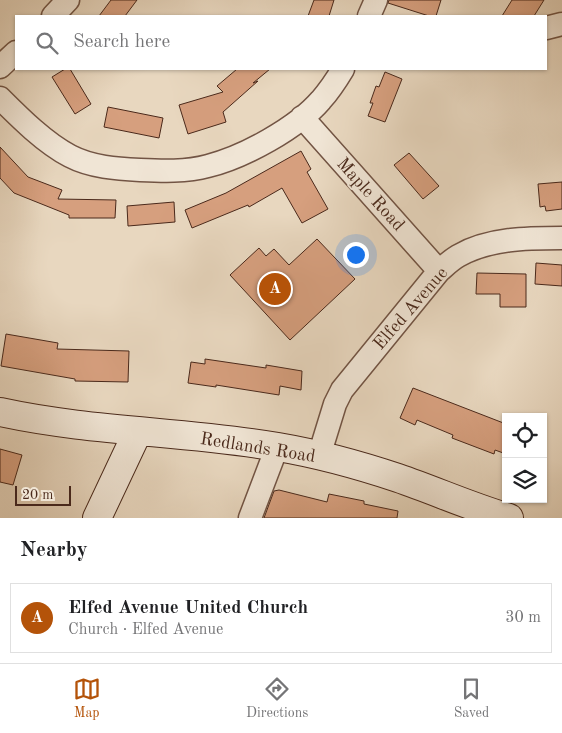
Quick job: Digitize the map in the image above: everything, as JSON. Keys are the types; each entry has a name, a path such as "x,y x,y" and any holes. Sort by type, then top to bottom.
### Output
{"main road":[{"name":"Redlands Road","path":"0,412 54,421 277,447 319,456 399,478 487,512 509,518"},
{"path":"98,518 138,431"}],"street":[{"path":"54,15 68,0"},
{"path":"369,15 376,0"},
{"path":"547,28 562,24"},
{"path":"0,67 15,53"},
{"path":"0,98 54,146 71,157 89,164 133,170 166,171 208,166 261,145 302,117 321,101 342,70"},
{"name":"Maple Road","path":"302,117 439,271"},
{"name":"Elfed Avenue","path":"319,456 335,404 342,390 439,271 456,257 477,247 512,240 562,238"},
{"path":"250,518 277,447"}],"building":[{"path":"111,0 137,0 126,15 100,15"},
{"path":"314,0 334,0 329,15 308,15"},
{"path":"389,0 441,0 436,15 426,15 388,3"},
{"path":"512,0 544,0 535,15 503,15"},
{"path":"63,70 71,70 91,104 75,114 52,77"},
{"path":"236,70 269,70 223,112 226,122 188,134 179,105 223,92 217,86"},
{"path":"385,72 402,79 385,122 368,116 376,86 379,87"},
{"path":"108,107 163,118 159,138 104,127"},
{"path":"0,147 28,177 62,190 58,199 116,200 115,218 69,218 69,215 14,193 0,178"},
{"path":"301,151 311,169 307,172 328,209 302,223 282,188 249,207 248,205 192,228 185,210 226,193"},
{"path":"409,153 439,186 423,199 394,165"},
{"path":"562,182 562,209 546,211 545,206 540,207 538,184"},
{"path":"174,202 175,222 128,226 127,206"},
{"path":"317,239 355,279 290,340 230,275 259,248 266,256 274,249 289,265"},
{"path":"536,263 562,265 562,286 535,284"},
{"path":"477,273 526,274 526,307 500,307 500,294 476,294"},
{"path":"6,334 58,343 57,349 129,351 128,382 75,381 75,379 1,366"},
{"path":"205,359 266,368 266,365 302,371 301,390 280,386 279,395 216,385 216,387 188,383 191,362 205,364"},
{"path":"413,388 502,422 502,453 495,450 494,454 452,438 453,435 417,420 415,425 400,418"},
{"path":"0,449 22,455 13,485 0,482"},
{"path":"279,490 327,502 329,494 364,501 364,504 398,511 397,518 264,518 274,491"}],"place":[{"name":"Elfed Avenue United Church","path":"275,289"}]}
